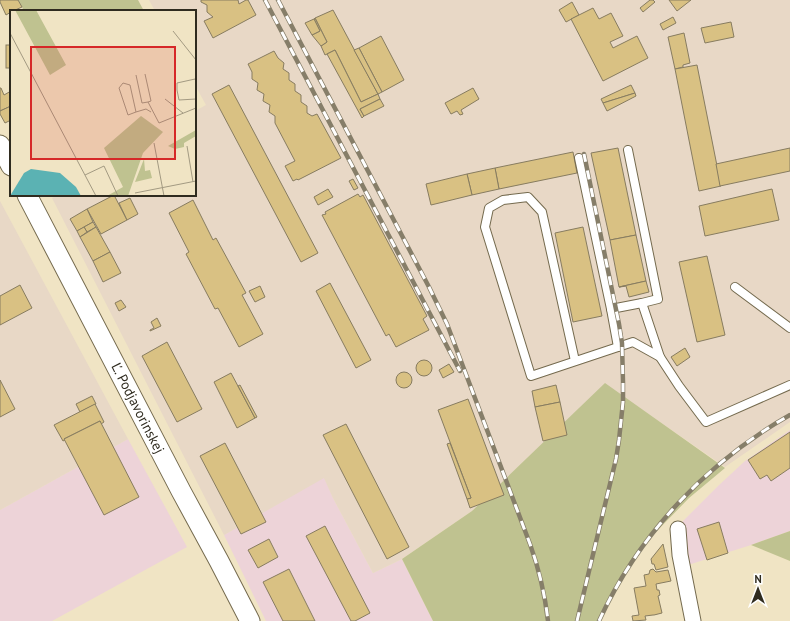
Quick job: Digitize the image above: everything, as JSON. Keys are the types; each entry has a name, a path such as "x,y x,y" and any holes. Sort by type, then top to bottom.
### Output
{"street":[{"path":"0,145 10,164"},
{"name":"Ľ. Podjavorinskej","path":"27,196 250,621"},
{"path":"678,529 680,554 693,621"}],"lane":[{"path":"611,309 658,299 628,150"},
{"path":"579,158 618,347"},
{"path":"575,361 542,212 528,197 503,200 489,208 485,227 530,376 633,342 660,358"},
{"path":"735,287 790,328"},
{"path":"642,303 660,358 706,422 790,385"}],"shaded area":[{"path":"149,0 790,0 790,422 725,467 605,384 472,511 402,559 373,573 324,478 224,535 52,198 55,196 196,196 196,110 206,105 196,87 196,10 154,10"},
{"path":"0,201 128,439 0,510"},
{"path":"790,430 790,531 688,565 680,524 745,461"},
{"path":"128,439 187,547 52,621 0,621 0,510"},
{"path":"324,477 333,498 373,573 402,559 433,621 266,621 224,535"}],"green space":[{"path":"18,0 138,0 143,10 23,10"},
{"path":"605,383 725,468 689,498 653,535 615,586 597,621 433,621 402,559 472,511"},
{"path":"790,531 790,561 751,545"}],"building":[{"path":"0,0 18,0 22,7 15,10 10,10 10,13 6,15"},
{"path":"201,0 238,0 239,4 248,0 256,15 213,38 204,21 213,17 207,12 207,5 201,2"},
{"path":"650,0 655,2 643,12 640,8"},
{"path":"669,0 691,0 677,11"},
{"path":"572,2 579,15 566,22 559,10"},
{"path":"593,8 599,19 611,13 623,36 610,42 613,48 637,36 648,58 603,81 571,19"},
{"path":"333,10 378,94 361,102 335,50 325,55 321,46 327,42 315,18"},
{"path":"673,17 676,23 663,30 660,24"},
{"path":"315,18 327,42 321,46 312,35 320,31 314,19"},
{"path":"314,19 320,31 312,35 305,23"},
{"path":"731,22 734,37 705,43 701,28"},
{"path":"684,33 690,63 675,69 668,37"},
{"path":"381,36 404,80 382,92 359,48"},
{"path":"6,45 10,45 10,68 6,68"},
{"path":"359,48 382,92 378,94 354,50"},
{"path":"335,50 361,102 378,94 380,99 360,109 364,116 362,118 327,54"},
{"path":"274,51 278,58 284,63 283,69 289,73 289,80 295,84 295,91 301,95 301,102 307,106 307,113 312,116 317,114 341,158 298,180 293,181 285,166 295,161 275,123 275,116 269,112 270,105 263,101 264,94 257,90 258,83 252,79 252,72 248,64"},
{"path":"697,65 721,186 699,191 675,69"},
{"path":"229,85 318,253 301,262 212,94"},
{"path":"631,85 635,93 603,103 601,99"},
{"path":"1,88 4,95 10,92 10,106 0,111"},
{"path":"473,88 479,99 461,110 463,114 460,115 457,111 451,114 445,103"},
{"path":"635,93 636,96 607,111 603,103"},
{"path":"380,99 384,106 364,116 360,109"},
{"path":"10,106 10,120 5,123 0,111"},
{"path":"618,148 636,235 610,240 591,153"},
{"path":"790,148 790,171 720,186 716,164"},
{"path":"573,152 577,173 499,189 495,168"},
{"path":"495,168 499,189 472,195 467,174"},
{"path":"467,174 472,195 431,205 426,184"},
{"path":"353,179 358,188 354,190 349,181"},
{"path":"328,189 333,197 318,205 314,197"},
{"path":"772,189 779,220 705,236 699,206"},
{"path":"358,194 360,197 363,195 427,316 423,319 429,330 396,347 389,334 386,336 322,215"},
{"path":"115,196 127,220 101,234 87,209"},
{"path":"130,198 138,214 127,220 119,203"},
{"path":"193,200 213,240 216,238 246,293 242,295 263,334 239,347 218,308 215,309 186,254 189,252 169,213"},
{"path":"87,209 93,222 77,231 70,219"},
{"path":"93,222 96,227 87,232 84,227"},
{"path":"84,227 87,232 80,237 77,231"},
{"path":"96,227 110,252 93,261 80,237"},
{"path":"583,227 602,316 573,322 555,233"},
{"path":"636,235 646,281 619,287 610,240"},
{"path":"110,252 121,273 103,282 93,261"},
{"path":"707,256 725,335 697,342 679,262"},
{"path":"646,281 649,292 629,297 626,286 619,287"},
{"path":"330,283 371,360 356,368 316,291"},
{"path":"20,285 32,308 0,325 0,296"},
{"path":"260,286 265,297 255,302 249,291"},
{"path":"121,300 126,307 119,311 115,303"},
{"path":"157,318 161,326 150,331 154,328 151,322"},
{"path":"167,342 202,409 177,422 142,356"},
{"path":"685,348 690,357 677,366 671,357"},
{"path":"424,360 431,365 432,368 427,375 424,376 417,371 416,368 421,361"},
{"path":"449,364 454,372 443,378 439,370"},
{"path":"404,372 411,377 412,380 407,387 404,388 397,383 396,380 401,373"},
{"path":"231,373 255,418 237,428 214,382"},
{"path":"0,380 15,409 0,417"},
{"path":"240,385 257,417 255,418 238,386"},
{"path":"556,385 560,402 535,407 532,391"},
{"path":"92,396 96,404 80,412 76,404"},
{"path":"468,399 504,495 470,508 467,499 471,498 438,410"},
{"path":"560,402 567,435 543,441 535,407"},
{"path":"95,404 104,422 101,424 100,421 64,439 65,440 63,441 54,425"},
{"path":"100,421 139,497 104,515 64,439"},
{"path":"346,424 409,547 387,559 323,435"},
{"path":"790,432 790,468 771,481 767,475 760,479 748,460"},
{"path":"225,443 266,522 241,534 200,456"},
{"path":"450,443 471,498 467,499 447,444"},
{"path":"719,522 728,553 707,560 697,529"},
{"path":"325,526 370,613 355,621 351,621 306,536"},
{"path":"269,539 278,557 258,568 248,550"},
{"path":"663,544 668,567 656,570 651,559"},
{"path":"289,569 315,621 283,621 263,582"},
{"path":"653,569 656,572 668,570 671,581 656,584 657,590 659,590 660,595 658,596 662,613 645,616 646,620 633,621 632,616 639,615 634,588 646,586 644,575 649,574 650,570"}],"railway":[{"path":"265,0 460,371"},
{"path":"278,0 447,324 533,553 541,582 548,621"},
{"path":"577,621 616,459 623,402 622,343 584,154"},
{"path":"599,621 615,589 634,559 655,530 678,503 731,455 790,415"}]}
